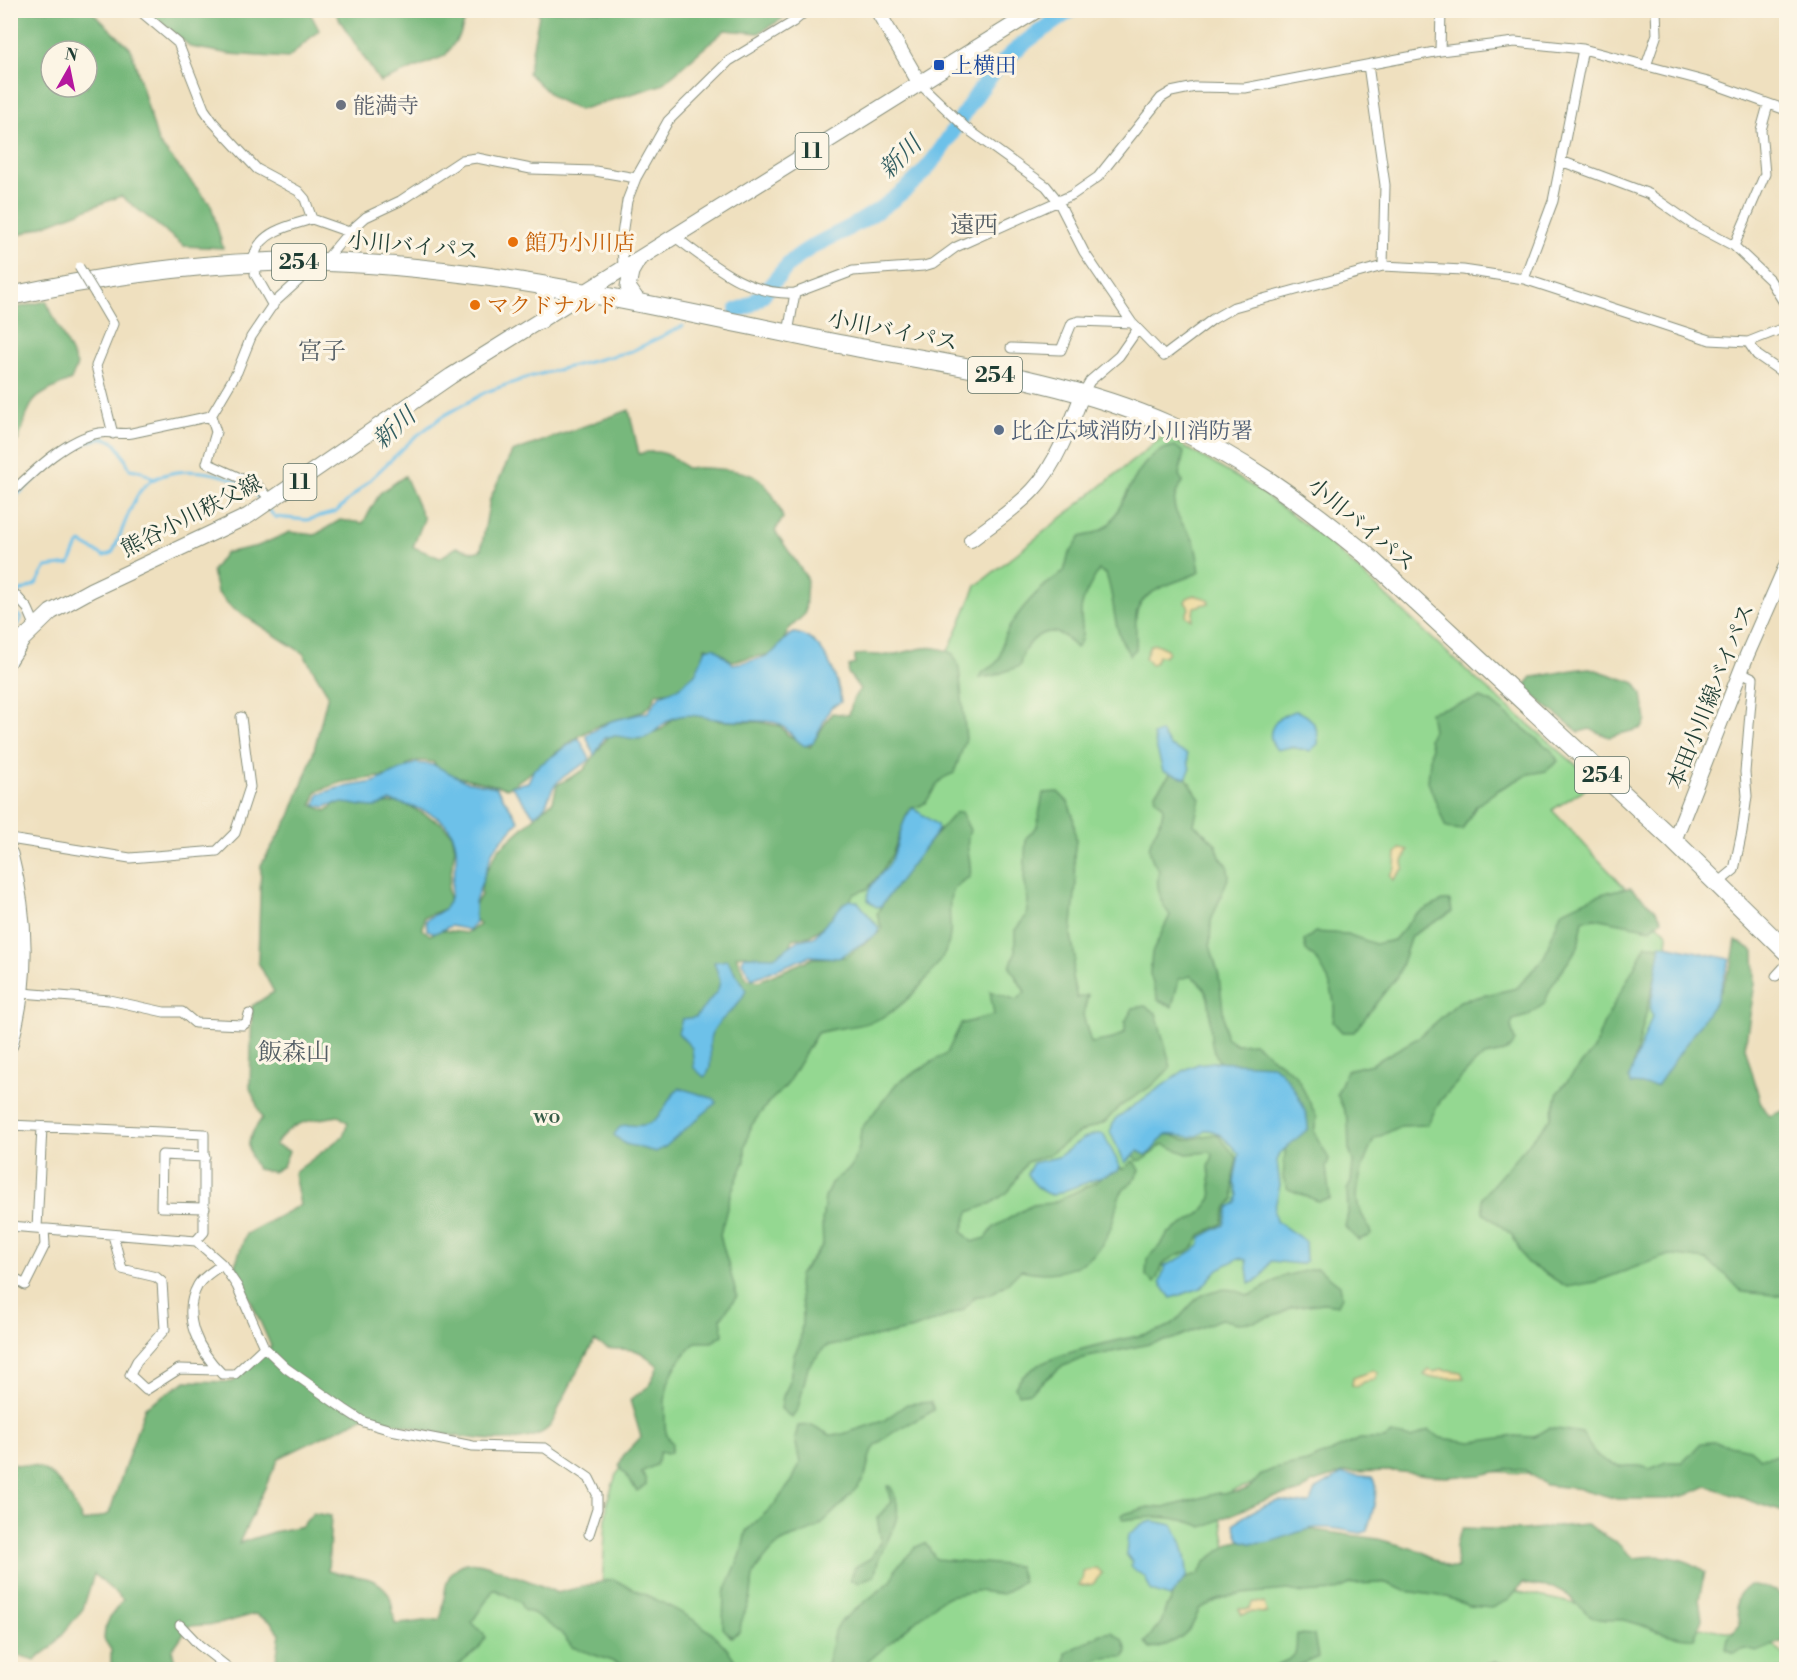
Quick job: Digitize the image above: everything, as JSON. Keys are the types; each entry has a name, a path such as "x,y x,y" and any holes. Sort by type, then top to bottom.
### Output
{"highway":[{"name":"小川バイパス","path":"10,296 137,274 250,264 317,262 416,267 588,293 1017,379 1082,395 1167,424 1253,469 1286,491 1364,554 1674,841 1786,951"}],"main road":[{"path":"877,10 920,84"},
{"name":"熊谷小川秩父線","path":"10,659 35,626 69,601 212,535 272,501 452,376 1037,10"},
{"path":"638,260 630,272 628,287 639,303"},
{"path":"541,285 549,304 541,321"},
{"path":"971,540 1023,500 1041,481 1068,431 1082,395"},
{"name":"本田小川線バイパス","path":"1674,841 1786,566"},
{"path":"10,855 23,917 25,962 22,993 10,1045"}],"street":[{"path":"139,10 178,43 204,109 213,122 257,169 298,191 305,199 312,219"},
{"path":"623,269 622,235 627,201 636,178 677,109 729,61 793,22 807,10"},
{"path":"1440,51 1441,10"},
{"path":"1646,66 1658,34 1656,10"},
{"path":"675,237 740,282 753,288 773,292 795,293 854,272 934,263 956,248 1058,201 1098,177 1148,112 1171,92 1196,87 1245,88 1440,51 1515,42 1583,49 1708,82 1786,110"},
{"path":"1524,279 1553,201 1583,49"},
{"path":"1368,65 1385,185 1383,266"},
{"path":"920,84 966,128 1033,175 1058,201 1084,252 1134,326 1164,356 1213,319 1234,308 1383,266 1462,270 1524,279 1710,340 1748,342 1786,327"},
{"path":"1734,246 1765,174 1761,130 1768,105"},
{"path":"10,494 46,459 89,436 100,432 132,434 211,416 237,372 251,337 273,306 366,217 400,201 462,160 477,158 531,169 595,171 636,178"},
{"path":"1561,161 1649,194 1692,224 1734,246 1770,280 1786,306"},
{"path":"255,254 260,242 270,234 312,219 349,232"},
{"path":"77,263 112,324 96,366 113,434"},
{"path":"255,274 273,306"},
{"path":"788,333 795,293"},
{"path":"1011,348 1061,350 1072,323 1079,321 1134,326"},
{"path":"1082,395 1090,381 1119,356 1134,326"},
{"path":"1748,342 1757,355 1786,375"},
{"path":"211,416 216,432 207,463 253,482 272,501"},
{"path":"10,589 28,609 35,626"},
{"path":"1717,884 1734,870 1747,796 1744,772 1753,678 1741,672"},
{"path":"10,838 130,858 218,851 235,833 250,787 241,717"},
{"path":"1776,976 1786,965"},
{"path":"22,993 93,998 164,1012 182,1012 195,1023 213,1025 243,1025 247,1022 249,1014"},
{"path":"10,1125 204,1134 204,1232 196,1240"},
{"path":"10,1276 25,1285 45,1245 40,1229 42,1127"},
{"path":"205,1156 162,1155 161,1207 205,1208"},
{"path":"10,1226 196,1240 222,1264 237,1286 264,1347 286,1368 364,1422 391,1430 473,1446 545,1448 590,1478 597,1494 597,1509 589,1534"},
{"path":"113,1234 123,1269 156,1277 162,1282 165,1329 137,1361 130,1374 146,1390 179,1369 217,1370"},
{"path":"222,1264 199,1283 191,1312 192,1329 197,1344 222,1374 235,1374 264,1347"},
{"path":"180,1625 231,1670"}],"green space":[{"path":"11,10 91,11 131,49 158,142 211,205 223,248 184,246 121,196 11,238"},
{"path":"337,10 468,11 460,35 445,56 380,82 337,16"},
{"path":"148,11 309,11 319,30 288,58 230,54 191,47"},
{"path":"537,11 795,11 759,33 725,30 661,85 579,110 554,98 528,73 539,15"},
{"path":"46,301 77,365 71,380 39,396 34,401 18,441 11,443 11,309"},
{"name":"wo","path":"629,410 639,454 659,452 675,459 686,468 712,468 745,473 759,479 774,497 783,518 775,531 807,578 805,614 789,629 777,653 732,661 715,649 705,647 704,666 677,691 656,693 648,708 641,712 587,731 507,788 442,773 433,762 418,761 407,766 401,774 343,782 317,791 312,805 326,811 335,804 356,801 370,806 401,802 441,823 452,834 455,848 448,890 450,907 424,917 423,930 430,935 441,930 466,933 480,925 470,913 481,895 482,879 498,850 553,801 557,785 584,770 612,731 639,738 662,729 672,719 686,713 703,712 719,721 759,722 780,726 788,735 810,747 832,713 849,715 853,699 860,689 848,673 849,666 855,664 855,655 888,655 921,648 936,648 953,654 959,668 966,739 954,773 937,784 926,802 909,808 892,855 880,874 867,889 854,894 838,915 810,936 793,939 787,954 767,961 745,955 736,956 747,979 759,981 813,958 846,957 882,930 877,914 893,887 955,813 961,812 970,830 967,842 970,877 959,884 950,900 950,929 946,950 921,985 888,1014 871,1022 817,1033 786,1086 768,1103 751,1126 745,1146 745,1161 731,1193 720,1235 737,1296 721,1318 723,1335 712,1342 696,1342 675,1367 668,1386 665,1406 665,1429 672,1443 671,1452 667,1454 660,1452 656,1465 641,1472 646,1479 646,1485 637,1491 619,1466 623,1456 641,1437 630,1400 649,1386 658,1366 636,1351 608,1348 595,1341 552,1424 536,1435 490,1440 462,1437 368,1415 279,1458 239,1543 302,1526 313,1513 331,1516 328,1571 362,1577 378,1583 389,1595 395,1624 440,1620 448,1579 463,1564 481,1563 557,1593 613,1579 699,1623 727,1648 737,1664 727,1669 634,1669 572,1647 561,1633 533,1613 523,1610 520,1602 494,1589 472,1622 486,1637 479,1648 454,1669 275,1669 280,1634 271,1622 255,1614 219,1624 189,1626 172,1650 175,1663 181,1668 195,1660 202,1662 206,1669 111,1669 111,1650 104,1639 105,1629 110,1617 123,1600 94,1574 83,1609 51,1648 35,1660 11,1653 10,1464 34,1466 51,1474 64,1488 83,1522 109,1514 145,1407 186,1381 233,1382 271,1346 235,1265 246,1234 300,1205 294,1173 343,1136 348,1123 339,1116 302,1123 288,1130 275,1145 289,1151 283,1166 273,1172 257,1169 250,1154 249,1142 262,1118 250,1088 252,1006 274,992 258,962 261,865 290,816 312,758 328,694 303,653 232,608 217,592 212,571 225,553 258,546 290,532 315,535 340,520 363,523 380,493 405,476 424,519 413,547 440,558 457,547 474,552 481,550 490,499 512,452"},
{"path":"1165,435 1255,488 1327,541 1478,681 1596,782 1552,810 1668,934 1667,946 1786,1275 1786,1484 1316,1464 1231,1491 1221,1517 1227,1553 1281,1541 1655,1621 1766,1637 1786,1658 1786,1669 433,1670 492,1584 600,1620 607,1502 616,1475 644,1436 714,1233 745,1126 976,586"},
{"path":"1175,446 1184,452 1179,475 1183,482 1177,491 1174,505 1179,518 1194,541 1200,572 1164,586 1147,596 1141,603 1136,615 1136,649 1130,655 1119,634 1106,574 1099,570 1082,605 1082,634 1076,648 1068,639 1054,632 1040,635 1028,645 1020,666 993,676 979,678 998,660 1004,637 1022,609 1046,584 1064,572 1068,556 1080,537 1107,526 1143,466 1152,456"},
{"path":"1590,668 1635,683 1642,694 1646,721 1642,728 1609,737 1590,729 1579,732 1523,688 1532,677"},
{"path":"1481,698 1492,703 1552,751 1558,761 1546,771 1529,774 1498,790 1476,806 1462,830 1446,828 1428,782 1431,747 1429,738 1433,730 1430,712"},
{"path":"1172,772 1184,773 1200,799 1194,824 1216,844 1220,857 1227,864 1229,876 1211,921 1210,945 1219,976 1226,1037 1236,1044 1254,1043 1296,1075 1317,1117 1314,1132 1329,1159 1326,1167 1330,1199 1318,1201 1288,1189 1283,1178 1286,1142 1237,1088 1220,1064 1211,1041 1209,1001 1200,984 1191,976 1179,979 1172,1007 1158,1000 1150,974 1152,953 1170,915 1159,894 1159,870 1152,860 1150,844 1162,815 1163,806 1156,799 1155,793"},
{"path":"1058,792 1068,802 1073,816 1076,840 1074,856 1076,884 1071,935 1075,958 1072,977 1077,998 1088,995 1083,1015 1091,1043 1113,1039 1125,1032 1125,1022 1133,1008 1145,1006 1156,1013 1171,1067 1153,1085 1119,1107 1105,1122 1079,1133 1048,1155 1027,1162 1009,1191 992,1203 969,1212 962,1231 972,1242 986,1238 994,1227 1032,1205 1052,1203 1096,1182 1111,1168 1124,1168 1133,1161 1140,1170 1136,1178 1120,1195 1104,1241 1086,1261 1063,1271 1049,1273 1021,1270 1008,1283 991,1294 974,1297 963,1310 914,1329 825,1347 808,1367 798,1409 792,1418 781,1409 783,1396 789,1384 794,1355 800,1343 803,1311 798,1286 799,1275 823,1245 822,1222 825,1198 831,1183 851,1167 859,1148 861,1129 897,1083 947,1053 961,1024 994,1015 990,991 1017,1000 1025,992 1010,967 1015,953 1015,930 1026,916 1028,901 1024,878 1026,838 1037,827 1043,793"},
{"path":"1631,888 1654,908 1662,919 1651,929 1595,918 1583,920 1578,947 1551,987 1544,1004 1527,1016 1513,1020 1511,1026 1515,1041 1512,1047 1504,1052 1485,1056 1476,1062 1441,1100 1427,1125 1401,1126 1374,1139 1362,1171 1357,1197 1359,1209 1371,1235 1358,1240 1345,1227 1348,1213 1347,1190 1351,1182 1353,1161 1349,1149 1348,1120 1337,1094 1347,1070 1372,1064 1418,1038 1460,1001 1517,988 1544,957 1561,912 1603,894"},
{"path":"1442,901 1450,901 1452,912 1411,936 1398,975 1354,1032 1342,1032 1333,1022 1334,1002 1329,982 1319,964 1306,950 1304,941 1315,932 1347,934 1375,944 1394,940 1415,915"},
{"path":"1736,940 1754,951 1755,983 1745,1047 1760,1101 1769,1116 1786,1110 1786,1296 1742,1292 1727,1276 1706,1260 1669,1255 1595,1282 1567,1287 1526,1262 1512,1235 1483,1212 1482,1197 1551,1118 1558,1092 1594,1049 1603,1025 1646,945 1667,946 1653,985 1631,1075 1672,1054 1721,990 1732,963"},
{"path":"1168,1133 1182,1139 1217,1134 1237,1158 1233,1177 1234,1199 1227,1207 1222,1224 1200,1235 1193,1248 1168,1260 1154,1283 1146,1276 1147,1259 1167,1234 1200,1214 1212,1198 1209,1167 1213,1155 1209,1152 1187,1154 1163,1144 1145,1159 1137,1161 1132,1152"},
{"path":"1317,1268 1340,1285 1342,1297 1338,1305 1324,1303 1292,1307 1280,1314 1254,1322 1237,1323 1221,1319 1173,1339 1084,1358 1061,1367 1030,1392 1019,1394 1015,1387 1026,1374 1041,1364 1060,1356 1170,1326 1197,1299 1210,1292 1230,1290 1249,1296 1284,1276"},
{"path":"931,1402 934,1410 896,1431 876,1446 871,1453 862,1481 826,1520 812,1530 780,1543 765,1557 755,1571 750,1598 739,1632 731,1637 723,1628 724,1594 741,1554 746,1531 773,1506 792,1481 800,1463 795,1439 798,1426 812,1425 830,1435 843,1434 883,1421 907,1404"},
{"path":"1549,1428 1582,1433 1602,1459 1607,1463 1621,1466 1650,1469 1666,1462 1683,1462 1701,1443 1713,1442 1750,1449 1760,1458 1778,1455 1786,1459 1786,1513 1707,1486 1687,1495 1668,1499 1617,1499 1582,1489 1546,1485 1525,1470 1508,1469 1481,1475 1445,1477 1393,1471 1346,1472 1312,1483 1301,1492 1270,1498 1203,1527 1183,1520 1164,1518 1123,1520 1121,1515 1148,1507 1164,1508 1218,1493 1239,1492 1249,1488 1262,1474 1307,1462 1360,1439 1384,1439 1392,1434 1411,1438 1429,1430 1441,1438 1472,1442 1514,1436 1534,1437"},
{"path":"887,1486 890,1486 895,1495 897,1504 893,1528 874,1576 858,1582 850,1580 855,1567 871,1558 881,1540 877,1518 891,1502"},
{"path":"1586,1524 1616,1542 1634,1558 1671,1557 1689,1562 1705,1572 1699,1598 1702,1619 1695,1638 1668,1635 1623,1620 1595,1618 1555,1588 1523,1583 1509,1600 1492,1608 1469,1606 1447,1597 1405,1591 1386,1583 1350,1584 1335,1591 1303,1593 1288,1590 1222,1598 1199,1609 1192,1626 1175,1641 1150,1649 1145,1642 1161,1623 1175,1586 1181,1580 1198,1575 1206,1561 1231,1543 1299,1528 1378,1539 1421,1551 1448,1568 1458,1568 1456,1548 1463,1528 1523,1530"},
{"path":"925,1543 936,1559 1018,1566 1023,1581 1003,1594 977,1591 949,1596 938,1602 859,1669 826,1669 834,1633 840,1622 892,1580 896,1568 916,1547"},
{"path":"1749,1585 1776,1591 1786,1600 1786,1640 1757,1652 1746,1649 1734,1653 1726,1649 1728,1638 1740,1625 1737,1599"},
{"path":"1112,1632 1123,1640 1127,1651 1125,1657 1097,1660 1085,1669 1064,1669 1066,1653 1101,1634"},
{"path":"1297,1634 1314,1635 1318,1657 1291,1669 1271,1669 1293,1656"},
{"path":"1495,1662 1511,1665 1514,1669 1472,1669"}],"sand":[{"path":"1194,595 1208,599 1209,603 1194,607 1192,620 1186,616 1189,608 1185,602 1187,598"},
{"path":"1156,644 1167,649 1168,652 1164,656 1158,656 1156,662 1151,665 1145,658 1150,645"},
{"path":"1401,848 1408,850 1403,862 1404,868 1393,880 1390,875 1395,868 1396,853"},
{"path":"1441,1369 1461,1372 1464,1378 1431,1378 1424,1375 1429,1370 1434,1372"},
{"path":"1373,1370 1378,1373 1374,1380 1363,1382 1357,1387 1352,1385 1353,1378"},
{"path":"1096,1568 1102,1573 1093,1584 1079,1585 1083,1579 1083,1572"},
{"path":"1253,1602 1264,1603 1267,1613 1250,1612 1242,1615 1239,1609 1249,1609"}],"water":[{"path":"794,633 813,641 821,649 832,670 841,702 831,707 813,743 805,746 777,723 684,716 671,719 644,738 609,736 604,738 594,756 586,735 611,721 648,712 660,695 678,688 695,674 706,649 714,647 733,664 768,655"},
{"path":"1296,711 1302,713 1313,723 1318,744 1310,751 1291,747 1277,750 1272,743 1271,730 1283,716"},
{"path":"1161,732 1170,746 1187,754 1190,770 1186,778 1163,771 1153,735"},
{"path":"579,738 590,759 560,780 552,789 543,808 534,815 511,786 528,782 534,769"},
{"path":"416,763 434,765 465,781 496,787 519,821 493,850 475,902 475,923 469,930 451,926 435,933 427,930 426,920 445,908 451,893 456,844 452,832 444,823 422,810 391,801 373,807 343,803 325,807 315,805 319,794 338,788 374,782"},
{"path":"913,808 937,825 938,830 881,906 876,907 868,900 869,890 891,861 902,826"},
{"path":"850,900 858,902 879,928 877,934 839,958 810,956 752,979 742,962 744,956 774,957 799,940 814,937 844,903"},
{"path":"1661,944 1730,959 1717,999 1657,1086 1630,1084 1629,1078 1652,1016 1650,1009"},
{"path":"727,960 746,990 743,997 718,1024 711,1036 710,1069 704,1077 694,1068 692,1048 678,1033 682,1019 696,1017 718,990 720,980 714,962"},
{"path":"1214,1062 1273,1065 1292,1086 1302,1103 1308,1129 1280,1153 1277,1161 1280,1185 1274,1211 1276,1221 1305,1241 1306,1261 1300,1264 1271,1261 1258,1280 1249,1283 1246,1260 1239,1258 1218,1269 1201,1288 1171,1298 1160,1283 1165,1266 1192,1252 1200,1245 1201,1237 1224,1225 1229,1207 1236,1203 1238,1195 1234,1182 1239,1154 1216,1132 1206,1130 1191,1137 1165,1135 1149,1154 1138,1151 1125,1163 1110,1132 1115,1119 1185,1070 1198,1064"},
{"path":"680,1088 715,1099 716,1103 665,1147 656,1152 625,1144 614,1135 622,1126 639,1126 655,1120"},
{"path":"1103,1134 1120,1166 1118,1171 1053,1195 1042,1190 1027,1174 1033,1163 1058,1157 1084,1138"},
{"path":"1342,1474 1372,1477 1375,1483 1374,1504 1367,1531 1361,1533 1321,1528 1257,1544 1239,1539 1234,1524 1244,1517 1263,1506 1276,1502 1310,1503 1315,1490"},
{"path":"1153,1521 1172,1525 1179,1536 1185,1556 1187,1576 1170,1597 1151,1591 1145,1577 1131,1567 1132,1562 1126,1554 1128,1535 1142,1524"}],"waterway":[{"name":"新川","path":"737,310 755,302 790,263 803,253 891,201 916,180 937,155 983,86 1001,64 1029,39 1071,10"},
{"name":"新川","path":"268,509 275,517 307,520 336,512 414,438 443,416 486,392 529,377 632,351 683,326"},
{"path":"10,502 74,449 102,439 115,444 130,469 141,471 152,478"},
{"path":"10,602 19,592 36,584 46,567 70,564 81,543 104,556 112,553 141,490 151,481 163,475 193,471 224,476 249,488 261,501"},
{"path":"10,608 21,618 18,624 10,627"}],"place":[{"name":"上横田","path":"939,65"},
{"name":"能満寺","path":"341,105"},
{"name":"館乃小川店","path":"513,242"},
{"name":"マクドナルド","path":"475,305"},
{"name":"比企広域消防小川消防署","path":"999,430"}],"district":[{"name":"遠西","path":"974,225"},
{"name":"宮子","path":"322,351"},
{"name":"飯森山","path":"294,1052"}]}
